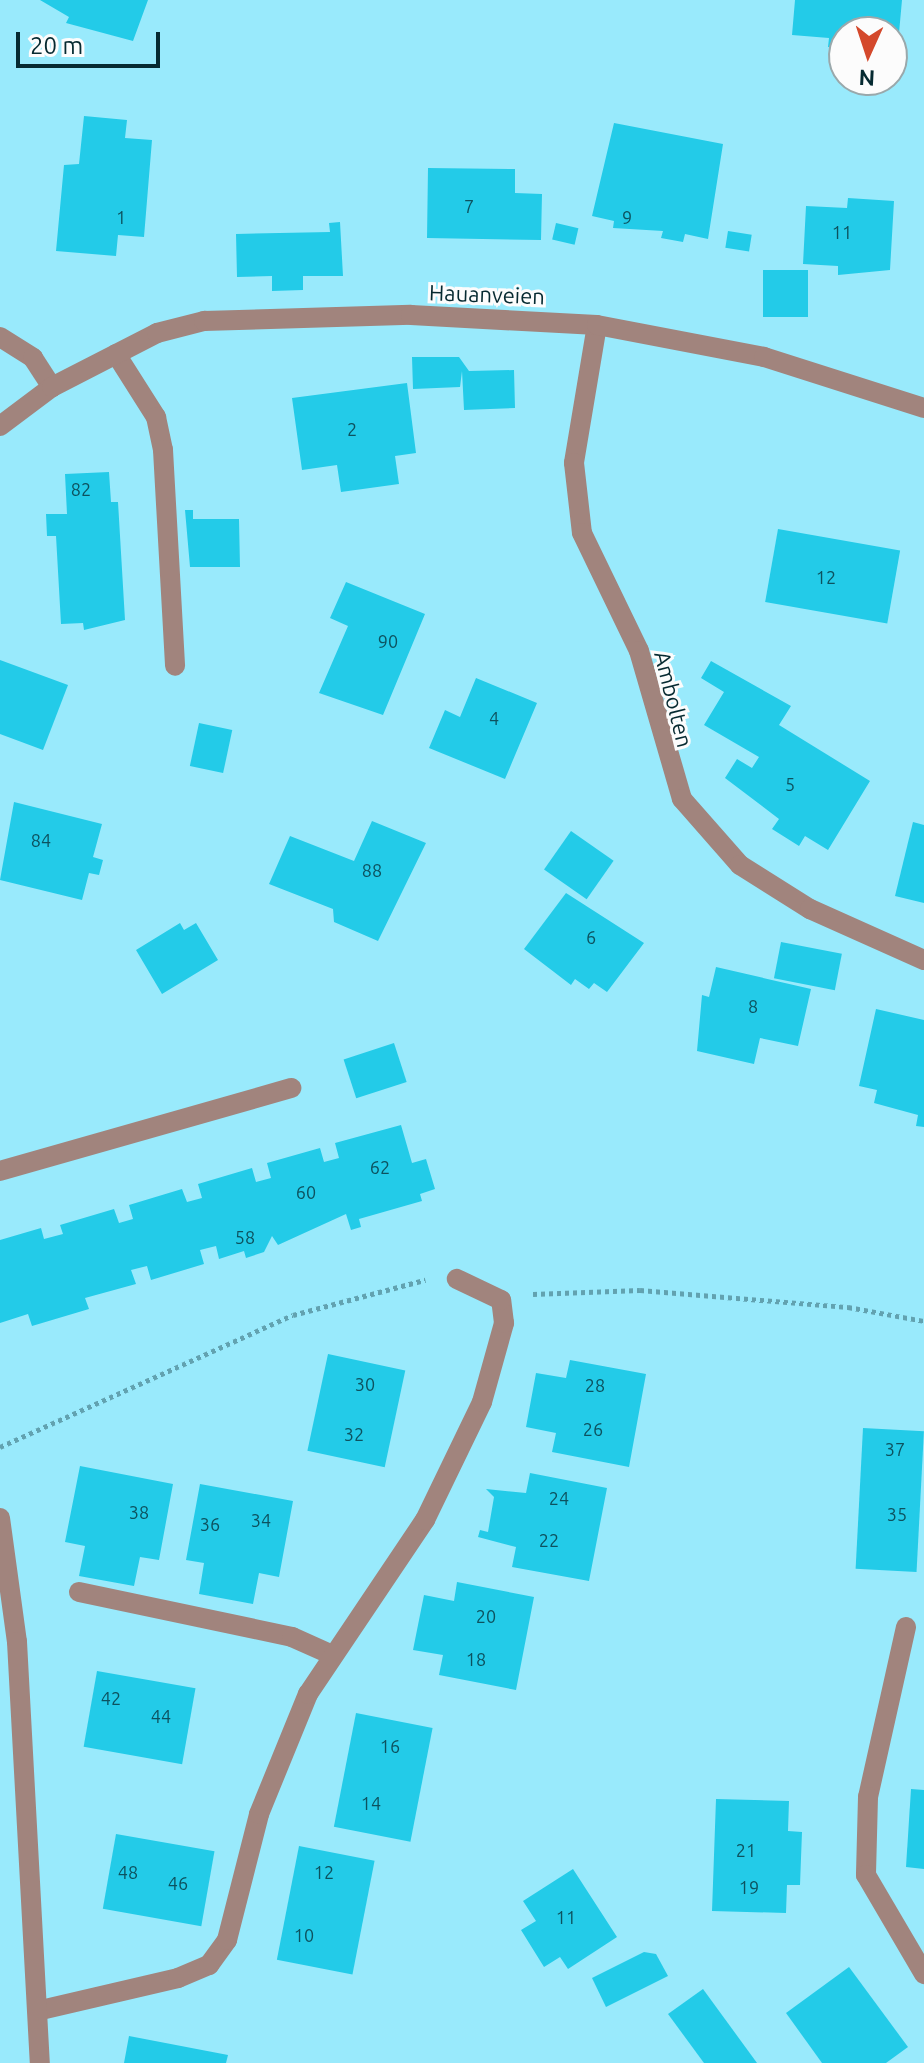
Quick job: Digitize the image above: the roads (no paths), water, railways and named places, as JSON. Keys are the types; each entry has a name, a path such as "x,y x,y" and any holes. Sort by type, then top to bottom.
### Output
{"street":[{"name":"Hauanveien","path":"0,426 52,387 157,333 204,321 411,315 597,325 764,357 924,408"},
{"name":"Ambolten","path":"597,325 574,463 582,533 639,651 682,799 740,865 810,909 924,960"},
{"path":"0,337 33,358 52,387"},
{"path":"116,354 156,417 163,450 175,666"},
{"path":"0,1171 291,1088"},
{"path":"41,2010 135,1990 209,1965 242,1901 259,1814 283,1747 330,1654 460,1458 499,1344 501,1300 457,1279"},
{"path":"0,1518 17,1642 41,2010 40,2063"},
{"path":"79,1592 292,1637 330,1654"},
{"path":"906,1627 868,1797 866,1875 924,1974"}]}
